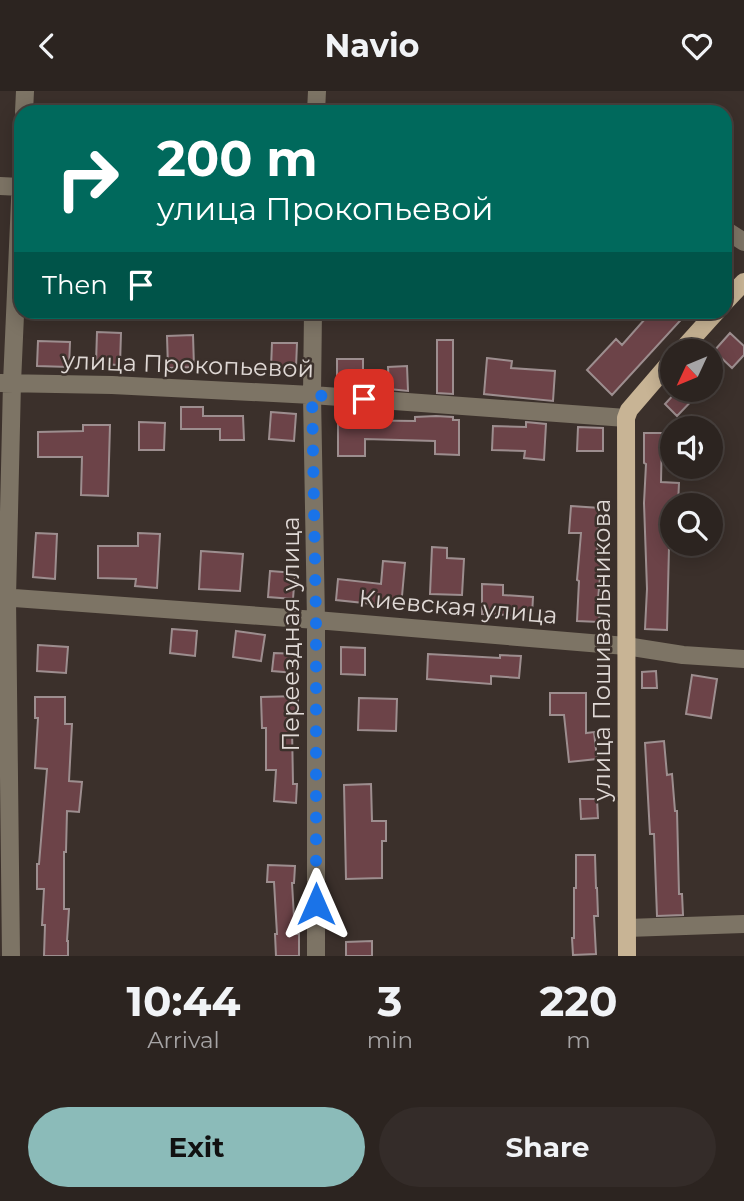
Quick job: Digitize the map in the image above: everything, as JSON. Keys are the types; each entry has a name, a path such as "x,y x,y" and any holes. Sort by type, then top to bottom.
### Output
{"main road":[{"path":"692,339 710,319"},
{"path":"626,418 636,401 660,374"},
{"name":"улица Пошивальникова","path":"626,418 626,956"}],"lane":[{"path":"11,956 3,597 6,383 14,278"},
{"name":"Переездная улица","path":"313,319 316,956"},
{"name":"улица Прокопьевой","path":"6,383 112,385 312,395 626,418"},
{"name":"Киевская улица","path":"3,597 316,620 626,646 683,655 744,659"},
{"path":"626,928 744,924"}],"building":[{"path":"645,319 682,319 663,339 660,339 660,343 612,395 587,370 616,339 622,345"},
{"path":"97,332 121,333 120,365 96,364"},
{"path":"730,333 744,346 744,355 732,368 723,360 723,341"},
{"path":"193,335 194,367 168,368 167,336"},
{"path":"437,340 453,340 453,394 437,393"},
{"path":"38,341 70,342 69,367 37,366"},
{"path":"272,343 297,343 296,368 271,368"},
{"path":"487,358 512,361 511,368 555,371 553,401 484,394"},
{"path":"337,359 363,359 363,385 337,385"},
{"path":"407,366 408,391 389,389 388,367"},
{"path":"666,403 690,403 677,416"},
{"path":"181,407 203,407 203,416 243,416 244,440 220,440 220,429 181,429"},
{"path":"271,412 296,414 294,441 269,439"},
{"path":"436,416 459,420 459,455 435,454 435,441 365,439 365,456 338,456 338,420 415,421 415,417"},
{"path":"139,422 165,423 164,450 139,450"},
{"path":"526,422 546,424 544,460 524,458 525,451 492,450 493,426 526,427"},
{"path":"83,425 110,425 108,496 81,495 82,457 38,457 38,432 83,431"},
{"path":"578,427 603,428 603,451 577,451"},
{"path":"644,433 660,433 661,482 679,483 679,493 660,493 660,556 669,556 667,630 645,629 647,589"},
{"path":"571,506 600,508 597,553 602,553 599,622 577,621 581,533 569,533"},
{"path":"36,533 57,534 55,579 33,577"},
{"path":"138,533 160,534 157,588 135,586 136,579 98,578 98,546 138,546"},
{"path":"432,547 447,548 447,558 464,559 462,595 430,594"},
{"path":"201,551 243,554 240,591 199,589"},
{"path":"383,561 405,563 401,607 336,600 338,579 381,584"},
{"path":"270,571 295,573 293,599 268,597"},
{"path":"482,584 503,585 503,595 533,597 532,616 482,614"},
{"path":"172,629 197,631 195,656 170,653"},
{"path":"236,631 265,635 261,661 233,657"},
{"path":"38,645 68,647 66,673 37,671"},
{"path":"341,647 365,648 365,675 341,674"},
{"path":"274,653 297,654 295,673 272,671"},
{"path":"428,654 500,658 500,655 521,656 519,678 491,676 491,684 427,679"},
{"path":"656,671 657,688 642,688 642,672"},
{"path":"692,675 717,679 711,718 686,714"},
{"path":"550,693 586,693 586,733 594,732 597,759 569,762 564,715 550,715"},
{"path":"298,696 298,727 292,727 296,803 274,801 276,770 266,770 266,728 262,728 261,697"},
{"path":"35,697 65,697 65,724 72,724 69,781 82,782 79,812 67,811 64,909 69,909 68,956 44,956 44,889 37,889 37,864 47,769 35,768 38,718 35,718"},
{"path":"359,698 397,699 396,731 358,730"},
{"path":"664,741 667,775 672,774 677,811 679,894 682,894 683,915 657,916 654,834 650,834 645,743"},
{"path":"371,784 372,821 386,821 386,841 382,841 382,878 346,879 344,785"},
{"path":"580,799 597,799 598,818 581,819"},
{"path":"576,855 595,855 598,916 594,916 596,954 573,955"},
{"path":"268,865 295,866 292,883 299,956 276,956 274,882 267,882"},
{"path":"372,941 372,956 346,956 346,942"}],"route":[{"path":"316,904 316,620 312,395 364,399"}]}
